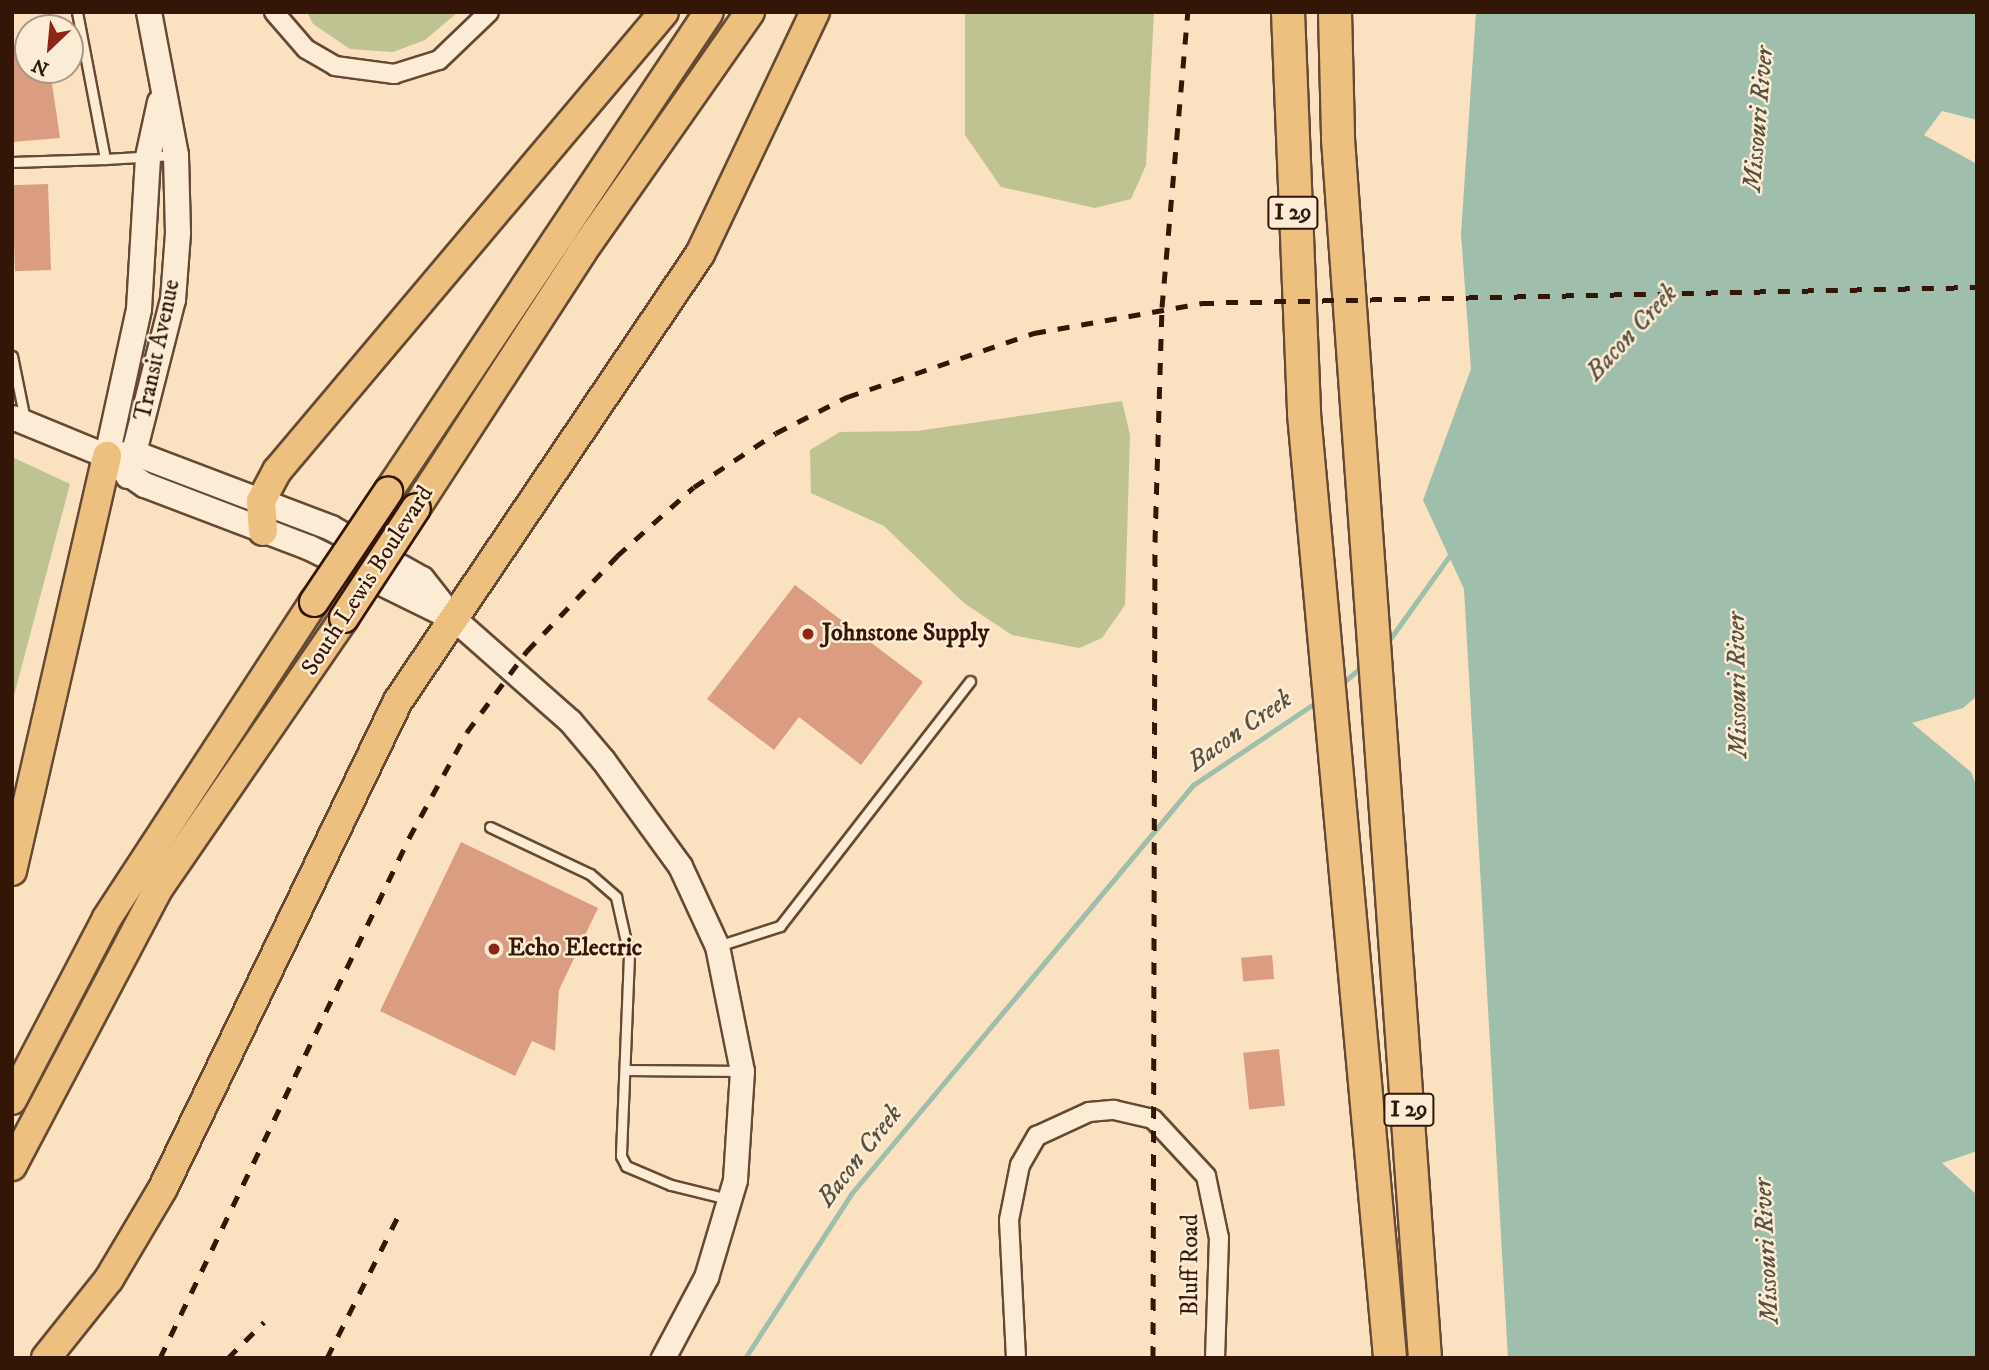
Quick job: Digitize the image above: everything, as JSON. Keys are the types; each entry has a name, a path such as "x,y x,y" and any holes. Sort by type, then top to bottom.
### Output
{"highway":[{"name":"I 29","path":"1288,12 1304,414 1390,1358"},
{"name":"I 29","path":"1335,12 1355,386 1393,862 1425,1358"}],"main road":[{"name":"Transit Avenue","path":"123,462 173,300 176,155 161,98 149,12"},
{"path":"263,531 261,501 277,471 664,12"},
{"name":"South Lewis Boulevard","path":"12,1100 107,918 314,602 709,12"},
{"name":"South Lewis Boulevard","path":"12,1167 158,890 344,618 582,252 750,12"},
{"path":"46,1358 110,1279 163,1188 369,758 452,617 699,254 815,12"},
{"name":"Transit Avenue","path":"123,462 139,309 148,157 161,98"},
{"path":"123,462 261,501 331,528 422,579 452,617"},
{"path":"123,462 263,531 452,617"},
{"path":"12,871 123,462"}],"street":[{"path":"274,12 306,49 335,66 394,74 439,60 489,12"},
{"path":"19,420 123,462"},
{"path":"452,617 561,713 603,760 680,866 717,946 742,1071 730,1200 706,1277 663,1358"},
{"name":"Bluff Road","path":"1016,1358 1009,1220 1020,1166 1037,1136 1064,1121 1114,1110 1153,1119 1206,1176 1219,1238 1215,1358"}],"lane":[{"path":"77,12 104,159"},
{"path":"12,162 176,155"},
{"path":"12,356 19,420"},
{"path":"717,946 780,926 970,681"},
{"path":"490,827 590,874 616,897 629,955 629,1070 621,1142 626,1166 730,1200"},
{"path":"629,1070 742,1071"}],"green space":[{"path":"307,12 458,12 425,40 393,52 350,49 313,24"},
{"path":"965,12 1154,12 1146,165 1131,199 1095,208 1001,187 965,135"},
{"path":"1122,401 1130,435 1125,605 1102,638 1079,648 1012,635 964,603 884,526 811,493 810,450 840,432 917,431"},
{"path":"12,457 70,484 12,703"}],"water":[{"name":"Missouri River","path":"1476,12 1977,12 1977,120 1942,111 1924,135 1977,164 1977,696 1963,708 1912,723 1971,772 1977,787 1977,1151 1942,1163 1977,1195 1977,1358 1508,1358 1464,589 1423,500 1471,369 1461,234"}],"building":[{"path":"12,48 14,84 52,84 60,138 12,142"},
{"path":"48,184 51,270 15,271 12,185"},
{"name":"Johnstone Supply","path":"795,585 923,682 861,765 799,717 774,750 707,699"},
{"name":"Echo Electric","path":"461,842 598,908 559,990 555,1051 532,1041 515,1076 380,1011"},
{"path":"1272,955 1274,979 1243,982 1241,958"},
{"path":"1279,1049 1285,1106 1249,1109 1243,1053"}],"waterway":[{"name":"Bacon Creek","path":"1385,646 1452,552"},
{"name":"Bacon Creek","path":"1340,685 1365,664"},
{"name":"Bacon Creek","path":"745,1358 851,1194 1193,785 1318,701"}],"railway":[{"path":"1153,1358 1155,542 1162,307 1188,12"},
{"path":"160,1358 409,838 467,732 527,651 617,556 694,487 776,433 847,397 1034,333 1202,303 1977,287"},
{"path":"327,1358 399,1214"},
{"path":"228,1358 264,1322"}],"place":[{"name":"Johnstone Supply","path":"808,634"},
{"name":"Echo Electric","path":"494,949"}]}
